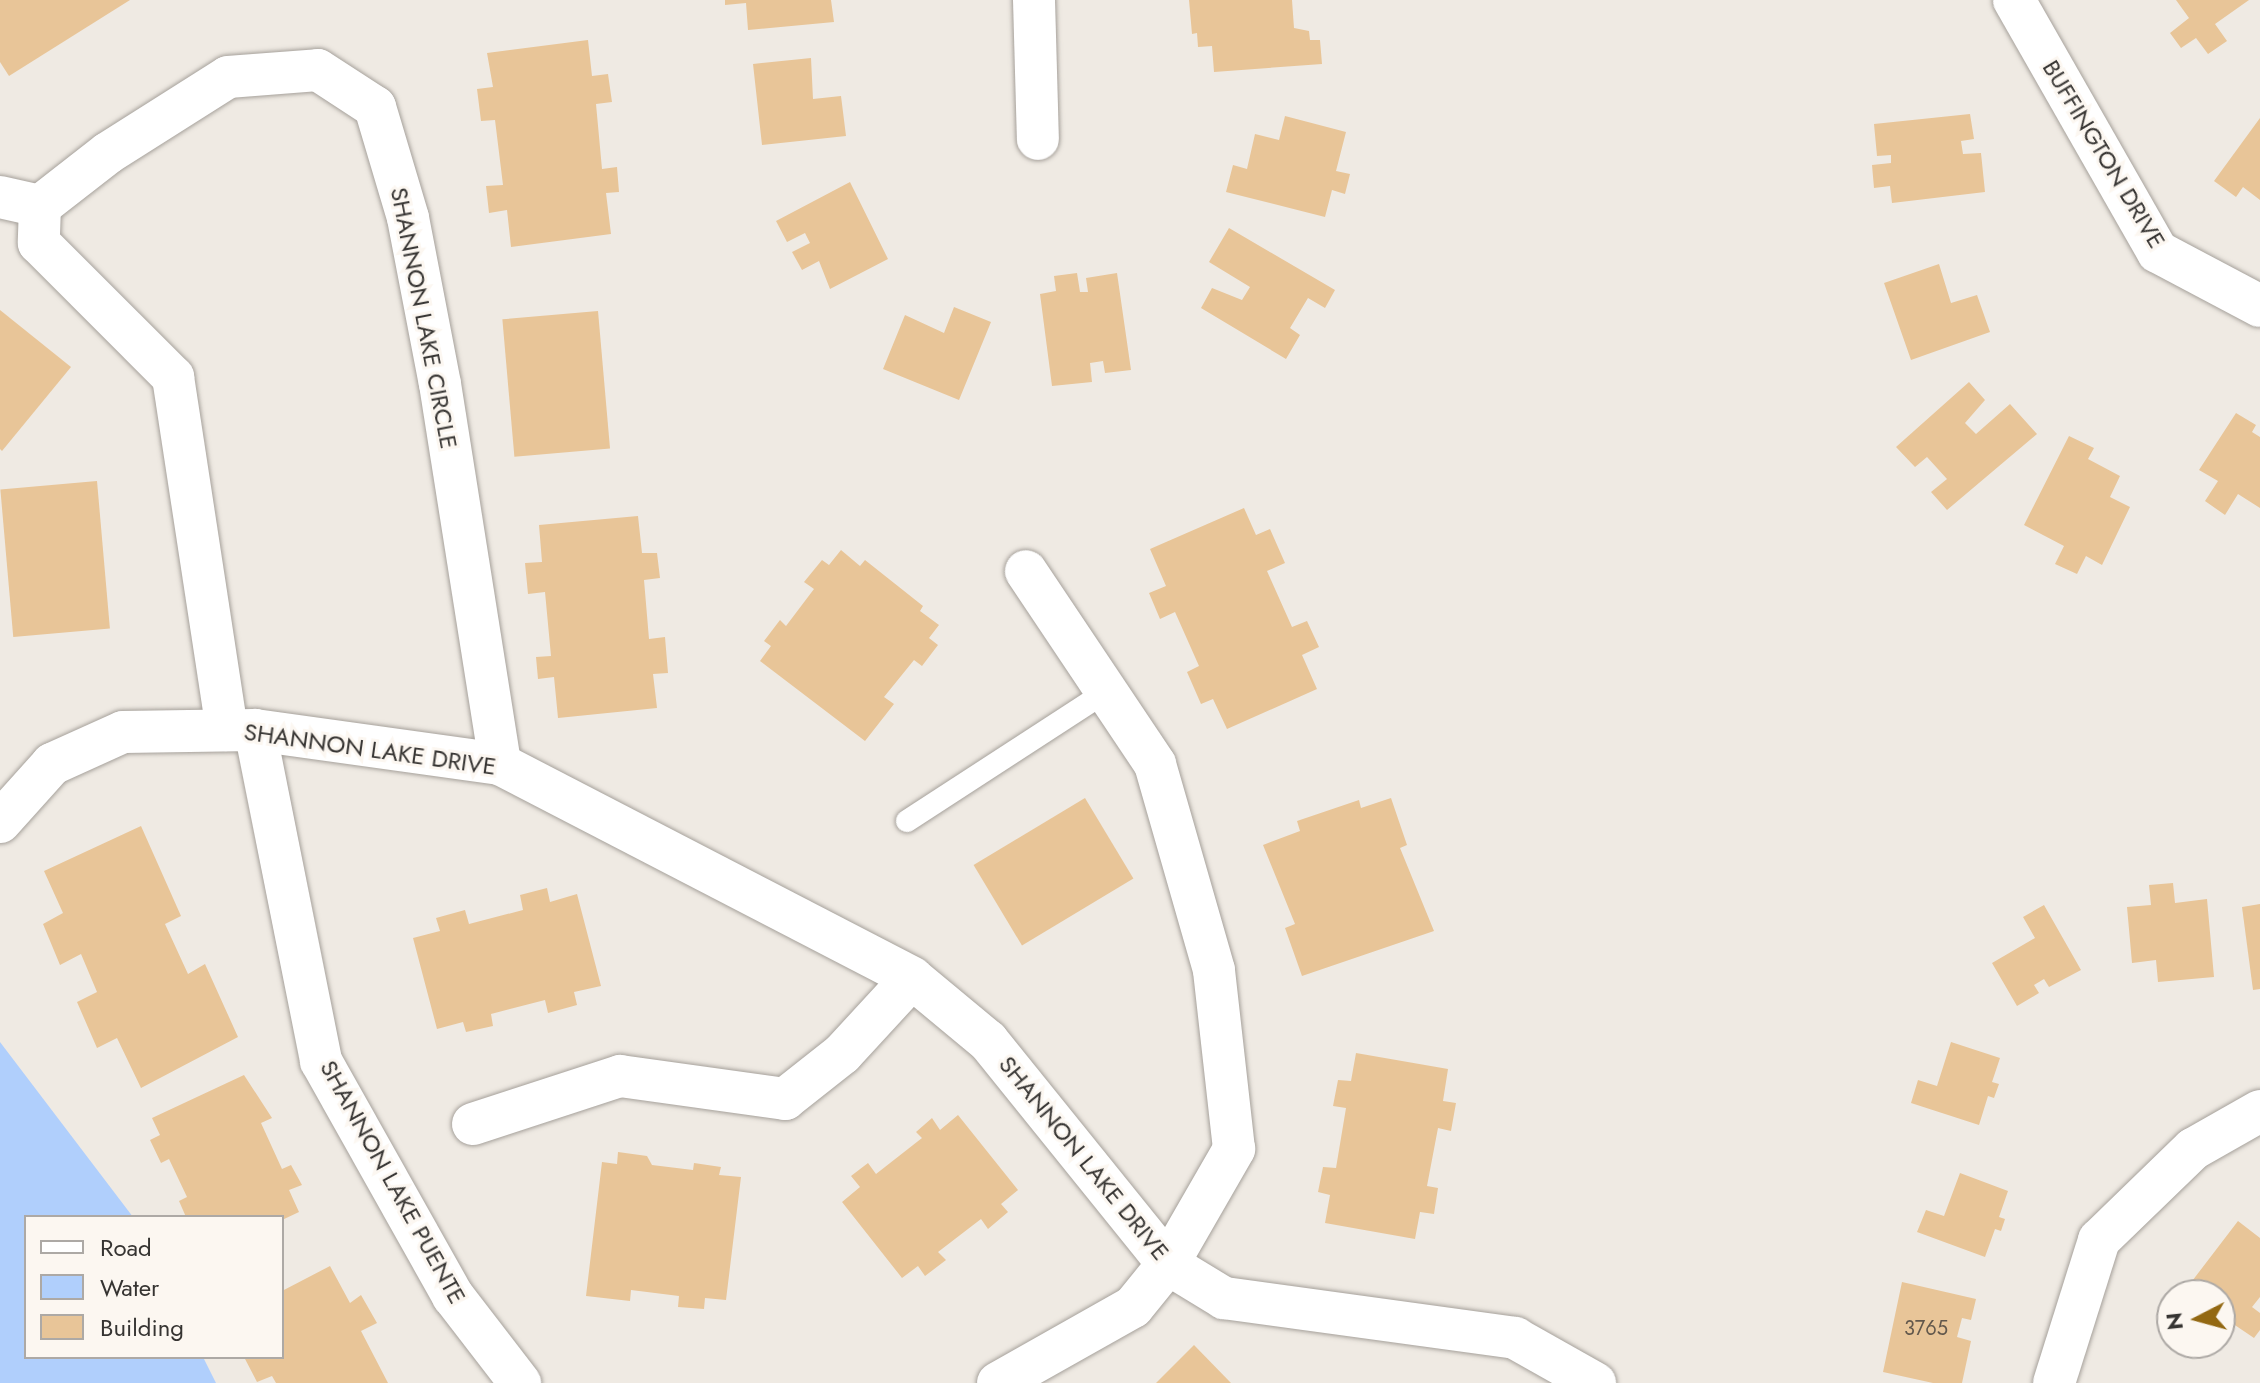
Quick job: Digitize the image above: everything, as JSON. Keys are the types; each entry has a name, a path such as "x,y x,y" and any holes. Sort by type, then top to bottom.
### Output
{"street":[{"path":"1034,0 1038,139"},
{"name":"BUFFINGTON DRIVE","path":"2014,0 2158,252 2260,306"},
{"name":"SHANNON LAKE CIRCLE","path":"40,206 108,153 228,77 318,70 375,107 408,218 437,369 500,764"},
{"path":"0,197 40,206"},
{"name":"SHANNON LAKE PUENTE","path":"40,206 39,243 173,377 241,730 321,1061 453,1296 520,1383"},
{"path":"998,1383 1133,1307 1168,1264 1234,1149 1214,970 1155,764 1026,571"},
{"name":"SHANNON LAKE DRIVE","path":"0,822 52,764 123,732 241,730 500,764 912,978 988,1041 1168,1264 1224,1298 1515,1338 1595,1383"},
{"path":"473,1124 620,1076 785,1099 842,1054 912,978"},
{"path":"2054,1383 2099,1240 2193,1149 2260,1111"}],"lane":[{"path":"907,821 1107,691"}],"water":[{"path":"0,1042 131,1215 24,1215 24,1359 204,1359 216,1383 0,1383"}],"building":[{"path":"0,0 130,0 9,76 0,62"},
{"path":"725,0 831,0 834,22 748,30 746,3 725,5"},
{"path":"1189,0 1292,0 1294,28 1309,31 1310,40 1320,40 1322,64 1214,72 1212,46 1198,47 1197,33 1192,34"},
{"path":"2176,0 2249,0 2215,24 2227,41 2208,54 2196,38 2181,48 2170,33 2189,18"},
{"path":"588,40 592,76 608,74 612,102 596,104 602,169 617,167 619,192 606,193 611,234 511,247 507,210 489,213 486,186 503,185 495,120 481,121 477,89 493,87 487,53"},
{"path":"811,58 813,99 841,96 846,136 762,145 753,64"},
{"path":"1970,114 1974,139 1961,141 1963,154 1981,153 1985,192 1892,203 1890,186 1874,188 1872,165 1891,163 1891,155 1877,156 1874,124"},
{"path":"1285,116 1346,132 1336,171 1350,174 1345,194 1332,190 1325,217 1226,192 1233,165 1247,169 1255,134 1279,140"},
{"path":"2260,118 2260,200 2243,187 2236,197 2214,181"},
{"path":"850,182 888,259 830,289 819,261 802,270 792,252 810,243 805,233 787,242 776,221"},
{"path":"1229,228 1335,290 1325,308 1308,298 1290,328 1300,335 1286,359 1201,308 1212,288 1242,300 1250,287 1209,262"},
{"path":"1939,264 1951,303 1977,295 1990,332 1911,360 1884,283"},
{"path":"1077,273 1080,292 1088,292 1086,278 1117,273 1131,370 1105,373 1103,361 1090,363 1092,382 1052,386 1040,294 1056,291 1054,276"},
{"path":"954,307 991,322 959,400 883,369 905,315 944,333"},
{"path":"0,310 71,367 2,451 0,449"},
{"path":"598,311 610,448 514,457 502,319"},
{"path":"1969,382 1985,400 1965,423 1976,434 2010,404 2037,434 1947,510 1931,492 1947,479 1927,457 1915,467 1896,447"},
{"path":"2236,413 2256,425 2252,432 2260,437 2260,508 2238,494 2225,515 2205,501 2218,481 2199,470"},
{"path":"2069,436 2094,448 2088,459 2120,476 2110,497 2130,507 2102,565 2086,556 2077,574 2055,564 2064,546 2024,525"},
{"path":"97,481 110,628 13,637 0,489"},
{"path":"1244,508 1256,535 1270,529 1285,563 1267,571 1292,627 1307,621 1319,647 1302,655 1317,689 1227,729 1213,699 1201,704 1187,672 1199,666 1175,612 1160,619 1149,593 1166,586 1150,549"},
{"path":"638,516 642,553 657,553 660,578 644,580 649,639 665,637 668,673 653,674 657,708 558,718 554,677 538,679 536,657 551,656 545,592 528,594 525,563 542,562 539,525"},
{"path":"841,550 860,566 865,560 923,606 920,611 939,625 929,638 938,645 922,666 914,660 884,697 894,704 865,741 760,661 771,646 764,641 780,620 786,626 814,589 804,582 822,560 829,565"},
{"path":"1085,798 1133,879 1022,946 974,865"},
{"path":"1391,798 1407,845 1400,848 1434,931 1302,976 1285,928 1295,924 1263,845 1300,831 1297,821 1359,800 1361,808"},
{"path":"141,826 181,916 165,924 188,974 205,964 238,1037 141,1088 117,1038 97,1048 77,1002 97,992 81,954 60,965 43,924 63,913 44,871"},
{"path":"2173,883 2175,903 2207,899 2214,977 2158,982 2156,960 2132,963 2127,907 2151,905 2149,885"},
{"path":"547,888 550,902 577,894 601,986 574,992 577,1005 548,1013 545,1000 491,1014 493,1026 466,1032 463,1022 437,1029 413,938 440,931 436,918 465,910 469,924 523,910 520,895"},
{"path":"2260,904 2260,989 2253,990 2242,907"},
{"path":"2044,905 2081,970 2049,987 2044,979 2034,985 2039,993 2017,1006 1992,963 2035,938 2023,917"},
{"path":"1951,1042 2000,1058 1992,1082 1999,1084 1994,1098 1988,1096 1979,1125 1911,1103 1918,1080 1937,1086"},
{"path":"1356,1053 1448,1069 1443,1101 1456,1103 1451,1131 1438,1128 1427,1186 1438,1188 1434,1214 1420,1212 1415,1239 1325,1223 1330,1195 1318,1192 1323,1167 1336,1168 1346,1108 1333,1106 1338,1080 1351,1081"},
{"path":"244,1075 272,1118 261,1123 282,1169 291,1165 302,1185 289,1190 299,1212 284,1219 284,1215 185,1215 179,1201 187,1197 169,1159 161,1163 150,1140 160,1135 152,1118"},
{"path":"958,1115 1018,1190 1001,1204 1008,1212 988,1229 981,1219 938,1252 946,1260 925,1276 918,1266 902,1278 842,1202 860,1187 851,1176 868,1163 876,1174 922,1138 916,1132 932,1118 940,1130"},
{"path":"618,1152 647,1156 652,1165 693,1170 694,1163 721,1167 719,1175 741,1177 726,1300 705,1298 704,1309 678,1307 679,1296 631,1290 630,1301 586,1296 602,1162 617,1164"},
{"path":"1960,1173 2008,1191 1999,1217 2005,1219 2001,1231 1995,1229 1985,1257 1917,1232 1926,1210 1944,1216"},
{"path":"2238,1221 2260,1238 2260,1297 2252,1307 2260,1313 2260,1330 2254,1338 2236,1326 2236,1279 2194,1279"},
{"path":"330,1266 350,1303 361,1295 377,1323 361,1331 388,1383 276,1383 272,1376 257,1382 245,1359 284,1359 284,1290"},
{"path":"1902,1282 1976,1299 1971,1320 1962,1318 1957,1337 1971,1341 1962,1383 1933,1383 1883,1372"},
{"path":"1194,1345 1231,1383 1156,1383"}]}
